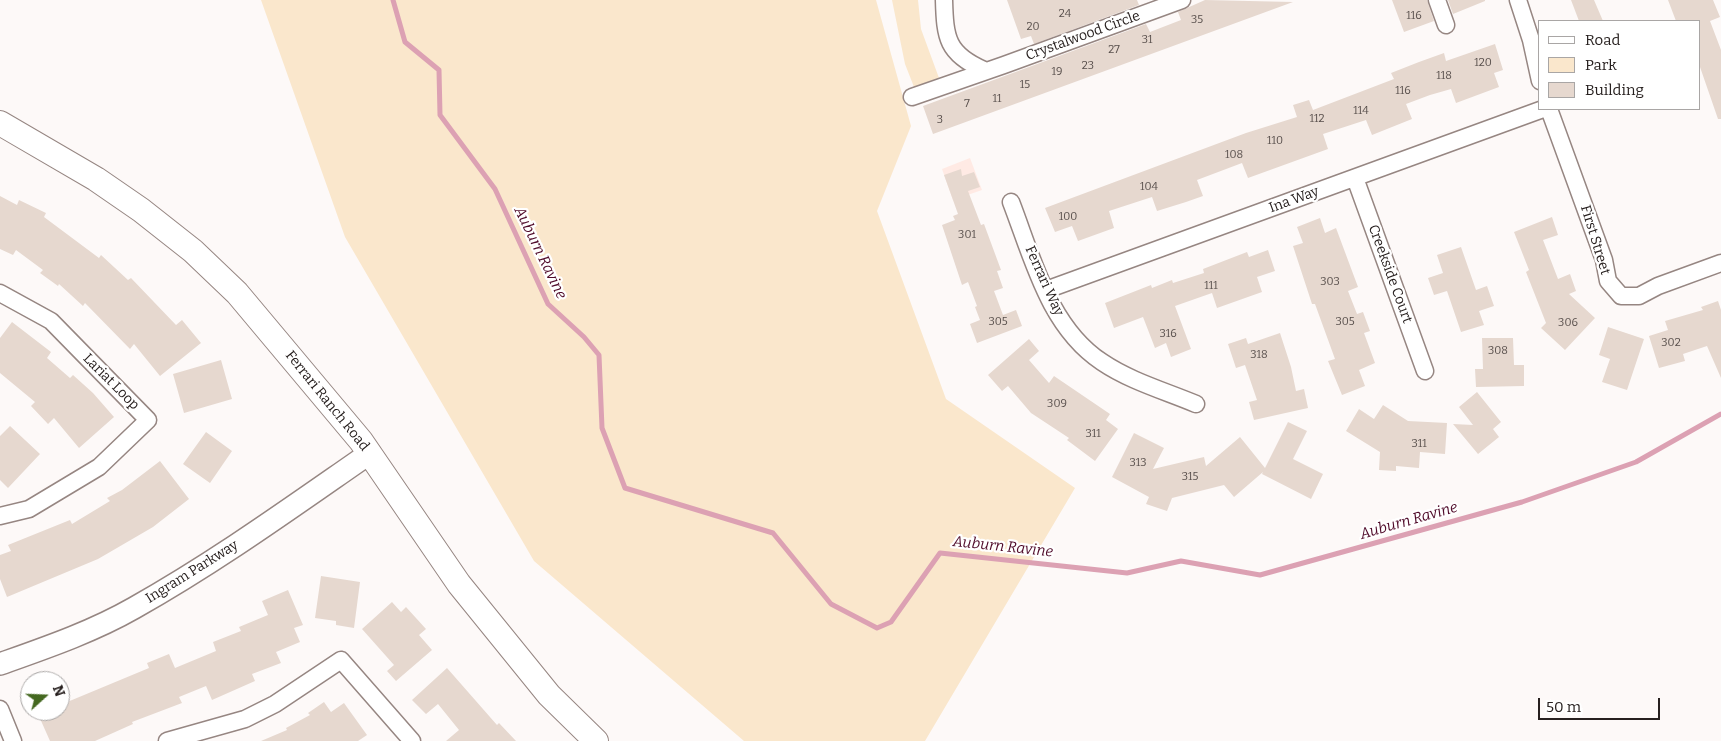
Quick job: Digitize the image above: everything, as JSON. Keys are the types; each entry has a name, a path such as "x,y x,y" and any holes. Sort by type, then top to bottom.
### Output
{"main road":[{"name":"Ferrari Ranch Road","path":"0,123 96,179 141,210 193,251 238,293 370,453 459,584 548,695 596,741"}],"street":[{"path":"944,0 946,31 949,43 962,58 984,70"},
{"name":"Crystalwood Circle","path":"912,97 984,70 1004,66 1182,0"},
{"path":"1437,0 1446,26"},
{"path":"1518,0 1531,40 1538,72"},
{"name":"Ina Way","path":"1046,290 1540,110"},
{"name":"First Street","path":"1549,110 1604,260 1608,281 1621,296 1639,296 1658,286 1721,263"},
{"name":"Creekside Court","path":"1355,178 1425,371"},
{"name":"Ferrari Way","path":"1012,202 1046,290 1056,312 1069,332 1084,348 1102,362 1127,376 1196,404"},
{"name":"Lariat Loop","path":"0,293 51,321 148,420 99,467 29,508 0,516"},
{"name":"Ingram Parkway","path":"0,664 85,632 132,609 246,539 370,453"},
{"path":"167,741 245,719 275,704 341,660 412,741"},
{"path":"0,709 13,741"}],"shaded area":[{"path":"970,158 982,190 953,200 942,169"}],"green space":[{"path":"261,0 876,0 911,126 877,211 946,399 1075,488 925,741 744,741 534,561 345,237"},
{"path":"892,0 918,0 921,29 939,78 914,87 905,64"}],"building":[{"path":"1007,0 1137,0 1139,5 1034,44 1031,36 1021,39"},
{"path":"1205,0 1293,2 933,134 923,106 1146,24 1150,32 1181,20 1178,12"},
{"path":"1392,0 1427,0 1434,21 1404,32"},
{"path":"1448,0 1485,0 1485,1 1453,14"},
{"path":"1571,0 1594,0 1603,20 1579,20"},
{"path":"1668,0 1713,0 1720,17 1710,21 1721,50 1721,119 1718,119 1701,70 1701,20 1676,20"},
{"path":"1495,44 1503,70 1494,73 1499,87 1456,103 1451,89 1406,104 1412,119 1372,135 1366,120 1323,134 1328,149 1248,178 1242,163 1197,180 1203,196 1157,211 1152,197 1109,211 1114,228 1078,241 1072,226 1055,232 1045,208 1246,133 1297,117 1293,105 1309,100 1313,110 1394,79 1391,73 1419,62 1444,53 1446,61"},
{"path":"961,169 962,176 974,172 980,187 968,191 981,225 984,224 1001,270 997,271 1003,288 994,291 1003,315 1016,310 1022,326 977,343 970,324 980,320 975,307 977,306 968,282 962,285 942,225 955,220 953,216 958,214 944,175"},
{"path":"0,196 17,205 19,200 46,213 44,217 99,258 101,255 128,280 131,278 176,325 182,320 201,343 160,376 134,344 130,349 85,303 83,306 59,284 58,286 40,273 43,270 16,250 13,255 0,249"},
{"path":"1552,217 1558,235 1543,240 1558,279 1570,274 1576,291 1569,294 1595,318 1565,350 1541,328 1546,323 1526,272 1529,270 1514,232"},
{"path":"1320,218 1325,233 1336,228 1358,287 1348,291 1357,314 1363,312 1370,331 1364,333 1375,363 1359,370 1365,386 1342,395 1328,361 1335,359 1315,304 1312,304 1293,246 1303,243 1297,227"},
{"path":"1461,247 1476,290 1487,286 1494,306 1479,311 1484,325 1461,332 1447,291 1434,295 1428,278 1443,273 1437,255"},
{"path":"1268,250 1275,271 1257,277 1262,292 1217,308 1212,293 1175,306 1191,349 1171,357 1166,343 1155,348 1143,317 1114,328 1105,303 1151,285 1152,288 1172,280 1173,283 1204,273 1203,269 1247,252 1249,257"},
{"path":"1718,301 1721,310 1721,378 1707,346 1683,354 1685,361 1659,368 1649,336 1668,330 1665,321 1703,310 1701,307"},
{"path":"12,322 51,352 47,358 70,378 73,375 93,393 114,417 79,448 54,418 48,424 31,406 35,402 0,373 0,338"},
{"path":"1608,327 1644,339 1627,390 1602,382 1610,359 1599,355"},
{"path":"1280,333 1291,367 1296,391 1304,389 1308,408 1254,420 1249,402 1257,400 1245,365 1236,368 1228,344 1246,338 1248,344"},
{"path":"1482,338 1513,338 1514,365 1524,365 1524,386 1476,387 1475,369 1483,369"},
{"path":"1029,339 1039,351 1029,360 1049,383 1054,376 1110,414 1106,420 1118,429 1095,461 1067,440 1069,438 1031,413 1008,386 1002,391 988,375"},
{"path":"221,360 232,399 184,413 173,374"},
{"path":"1477,392 1501,422 1493,429 1499,437 1478,454 1453,424 1473,425 1459,407"},
{"path":"1383,405 1408,421 1447,423 1445,454 1420,452 1419,468 1396,466 1396,471 1379,470 1380,452 1346,431 1359,409 1374,419"},
{"path":"1288,422 1307,431 1293,459 1323,474 1311,499 1262,474 1263,472 1234,497 1224,485 1172,498 1167,511 1146,504 1149,497 1112,477 1134,433 1164,448 1153,469 1204,457 1206,466 1240,437 1265,468"},
{"path":"10,426 40,454 8,488 0,480 0,436"},
{"path":"206,432 232,451 210,483 183,464"},
{"path":"160,461 189,499 153,527 98,559 7,597 0,579 0,555 11,551 8,545 70,520 72,524 110,501 107,498 122,490"},
{"path":"321,576 360,582 354,628 336,625 336,621 315,618"},
{"path":"288,590 303,625 294,628 300,642 276,652 281,663 252,674 255,681 212,700 206,686 179,697 182,703 132,722 133,724 95,741 50,741 41,721 70,721 70,701 149,668 147,663 169,654 175,668 216,651 213,642 241,631 239,627 268,615 262,601"},
{"path":"392,602 401,612 406,607 426,629 419,635 432,650 396,681 387,671 394,665 362,629"},
{"path":"447,668 497,725 499,723 516,741 446,741 459,730 438,704 426,714 412,700"},
{"path":"324,702 331,712 344,703 367,735 358,741 261,741 287,730 286,728 310,715 308,713"}],"waterway":[{"name":"Auburn Ravine","path":"393,0 405,42 439,70 440,115 495,189 548,304 584,337 599,355 602,428 625,488 773,533 831,604 877,628 891,622 940,553 1127,573 1181,561 1260,575 1522,502 1636,462 1721,414"}]}
